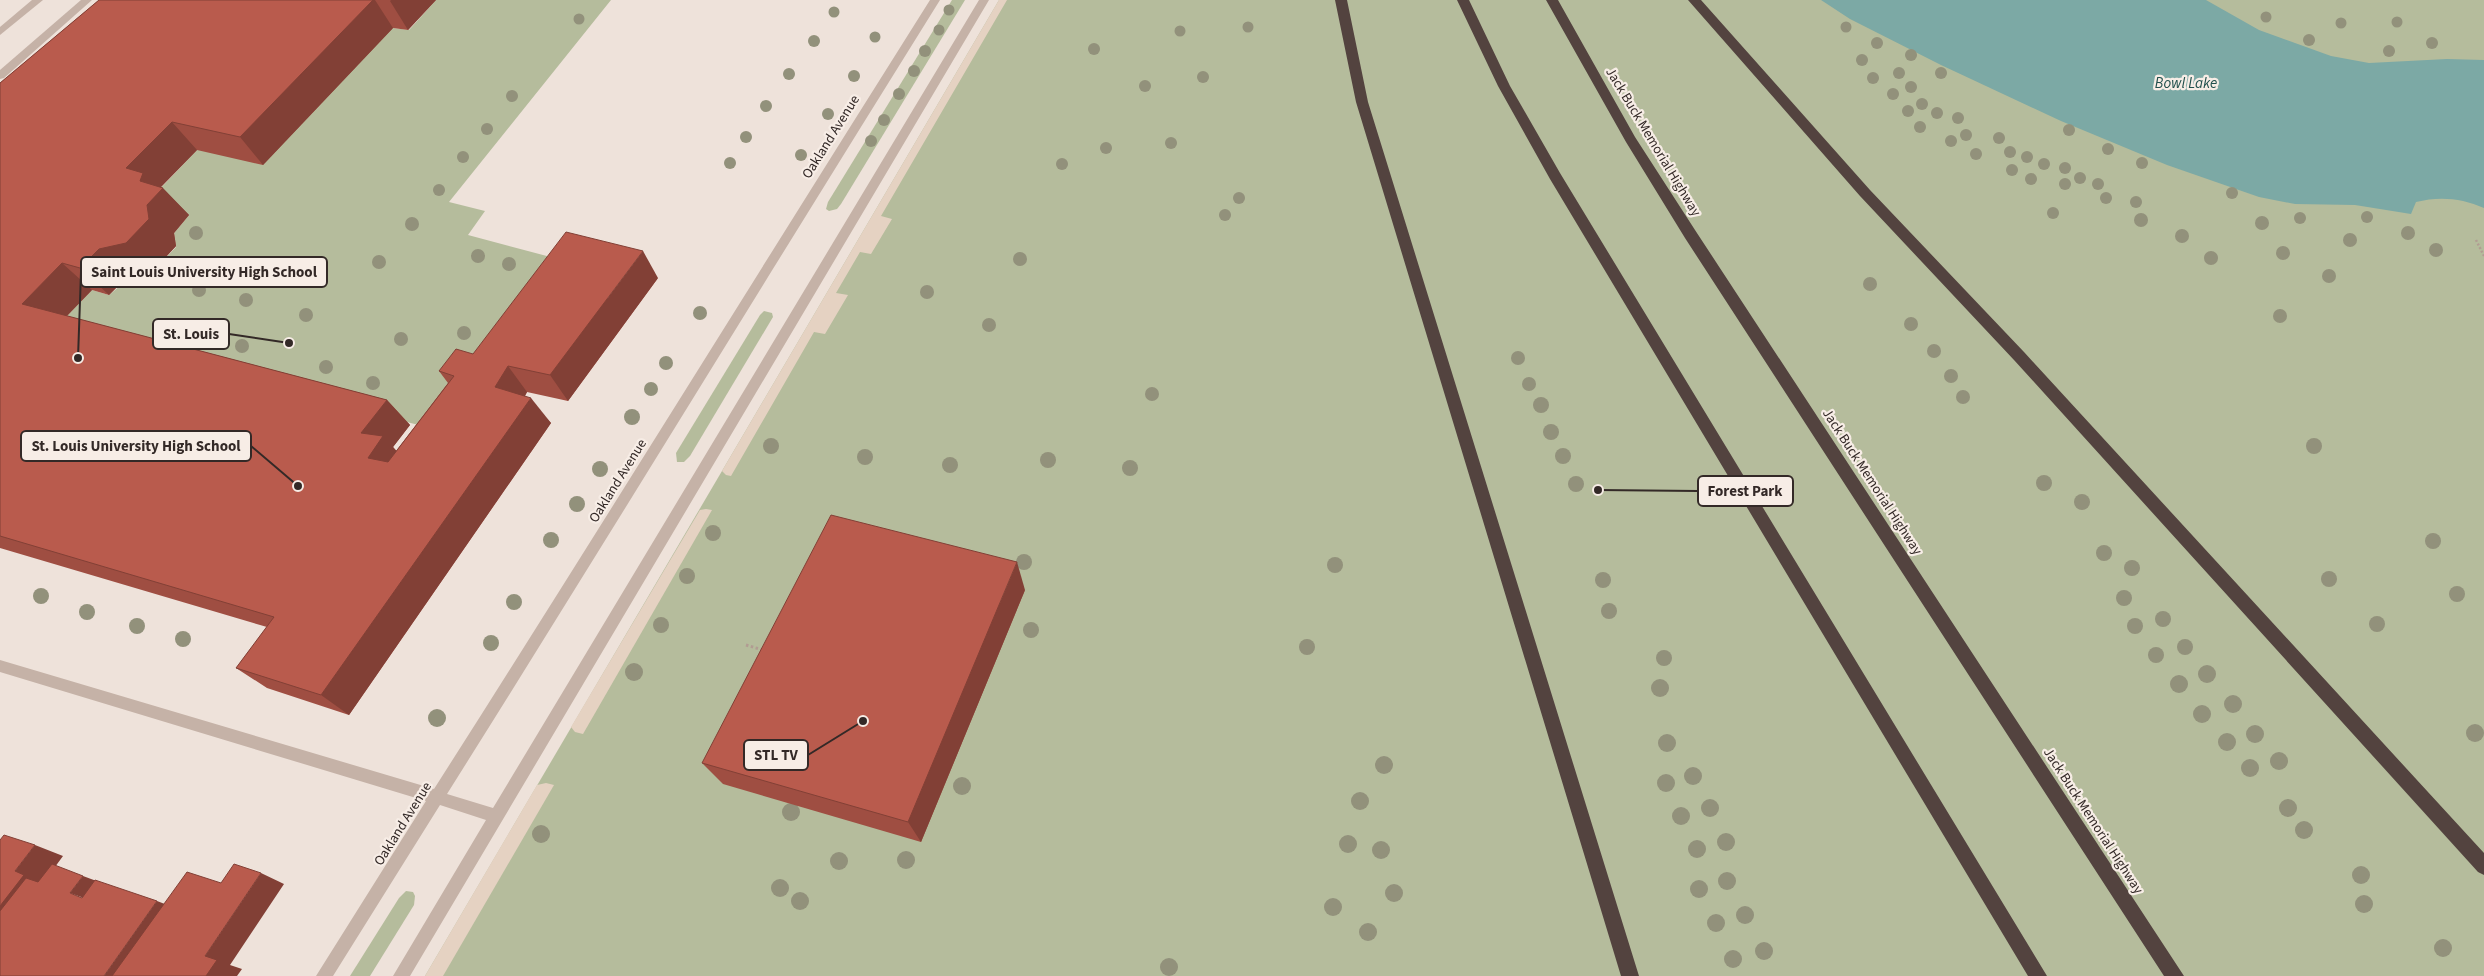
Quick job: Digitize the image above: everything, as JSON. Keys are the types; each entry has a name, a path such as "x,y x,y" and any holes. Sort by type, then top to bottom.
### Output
{"highway":[{"path":"1341,0 1362,102 1630,976"},
{"path":"1463,0 1504,86 1555,176 2038,976"},
{"name":"Jack Buck Memorial Highway","path":"1552,0 1630,139 1690,234 2175,976"},
{"path":"1694,0 1865,193 2019,356 2484,866"}],"street":[{"path":"0,32 38,0"},
{"path":"0,76 87,0"},
{"name":"Oakland Avenue","path":"324,976 935,0"},
{"path":"401,976 984,0"},
{"path":"0,666 497,816"}],"path":[{"path":"2476,240 2484,256"},
{"path":"746,645 770,652"}],"green space":[{"path":"436,0 611,0 449,202 485,211 468,235 558,259 430,428 53,330 92,290 109,295 133,275 154,270 176,247 174,233 189,215 153,196 197,150 393,28 409,30"},
{"path":"952,0 965,0 841,204 837,209 829,211 826,209 828,202"},
{"path":"999,0 2484,0 2484,976 425,976"},
{"path":"764,311 772,313 773,317 690,456 684,462 677,462 676,453"},
{"path":"406,891 413,892 415,896 414,905 370,976 350,976 399,898"}],"shaded area":[{"path":"999,0 1007,0 881,216 892,219 871,254 860,252 836,293 848,295 825,334 814,332 731,476 726,475 722,471"},
{"path":"700,510 712,510 583,734 575,732 571,727"},
{"path":"546,783 554,785 443,976 425,976 537,785"}],"water":[{"name":"Bowl Lake","path":"1821,0 2206,0 2259,30 2331,56 2369,63 2447,59 2484,60 2484,208 2459,200 2433,199 2416,202 2411,214 2355,205 2295,204 2259,197 2167,165 2061,121 1941,65 1850,19"}],"building":[{"path":"99,0 373,0 240,137 172,122 126,168 143,173 140,181 163,188 147,205 149,219 126,243 99,249 80,268 62,263 22,304 387,400 361,433 383,436 368,458 388,462 454,376 439,371 456,349 473,354 566,232 643,251 550,375 508,366 495,387 531,398 321,695 236,668 274,617 0,536 0,83"},
{"path":"831,515 1017,562 908,822 702,763"},
{"path":"4,835 35,845 15,871 24,875 0,906 0,840"},
{"path":"52,864 83,876 70,893 82,898 95,880 157,901 104,976 0,976 0,911 26,878 38,882"},
{"path":"234,864 261,873 205,956 217,960 206,976 112,976 187,872 221,883"}],"place":[{"name":"St. Louis","path":"289,343"},
{"name":"Saint Louis University High School","path":"78,358"},
{"name":"St. Louis University High School","path":"298,486"},
{"name":"Forest Park","path":"1598,490"},
{"name":"STL TV","path":"863,721"}]}
